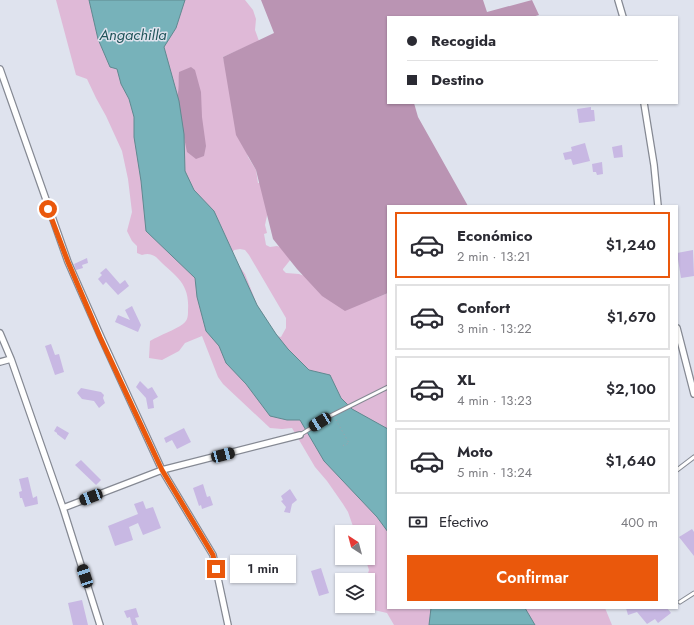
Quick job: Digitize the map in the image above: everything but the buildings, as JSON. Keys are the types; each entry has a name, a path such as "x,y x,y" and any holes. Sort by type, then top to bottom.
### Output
{"street":[{"path":"618,0 623,16"},
{"path":"0,69 68,262 100,337 162,470 213,555 228,625"},
{"path":"644,104 654,165 658,205"},
{"path":"678,332 694,394"},
{"path":"0,333 11,359 63,508 100,625"},
{"path":"0,362 11,359"},
{"path":"63,508 162,470 300,435"}],"lane":[{"path":"300,435 333,414 387,387"},
{"path":"678,469 694,458"},
{"path":"680,602 694,593"}],"path":[{"path":"333,414 349,443 342,446"}],"shaded area":[{"path":"56,0 245,0 253,10 256,19 255,30 259,41 223,57 248,157 256,170 258,183 261,183 268,211 265,225 267,233 264,234 266,245 270,247 277,246 288,250 291,259 283,269 286,273 299,274 371,300 387,293 387,609 605,609 612,625 394,625 387,613 375,610 375,573 368,573 367,565 375,565 375,525 353,525 348,512 327,481 315,467 292,428 270,428 223,384 218,377 202,336 185,343 179,351 162,360 149,358 150,341 185,322 188,314 188,300 183,285 179,279 156,257 149,254 142,255 137,253 137,246 132,241 127,231 132,212 128,179 122,151 87,79 76,75","holes":["234,250 245,250 249,255 286,318 286,328 281,337 276,336 258,307 245,274 234,262"]},
{"path":"261,0 483,0 487,12 532,0 539,15 387,16 387,104 414,104 418,117 467,205 387,205 387,293 345,311 322,296 297,269 273,239 256,170 236,135 223,57 274,33"},
{"path":"191,67 195,70 201,92 202,117 206,146 204,156 196,159 187,152 176,99 179,72"}],"water":[{"name":"Angachilla","path":"89,0 185,0 176,28 164,47 179,101 184,134 185,171 194,190 214,211 257,305 276,334 288,349 309,370 330,375 341,398 352,409 387,428 387,531 377,517 324,461 300,420 287,420 270,416 246,384 226,363 219,346 206,331 197,297 195,278 146,231 141,181 134,137 134,117 129,99 121,84 117,69 110,67 98,39"},
{"path":"431,609 526,609 535,625 429,625"}],"route":[{"path":"48,209 68,262 100,337 162,470 213,555 216,569"}]}
